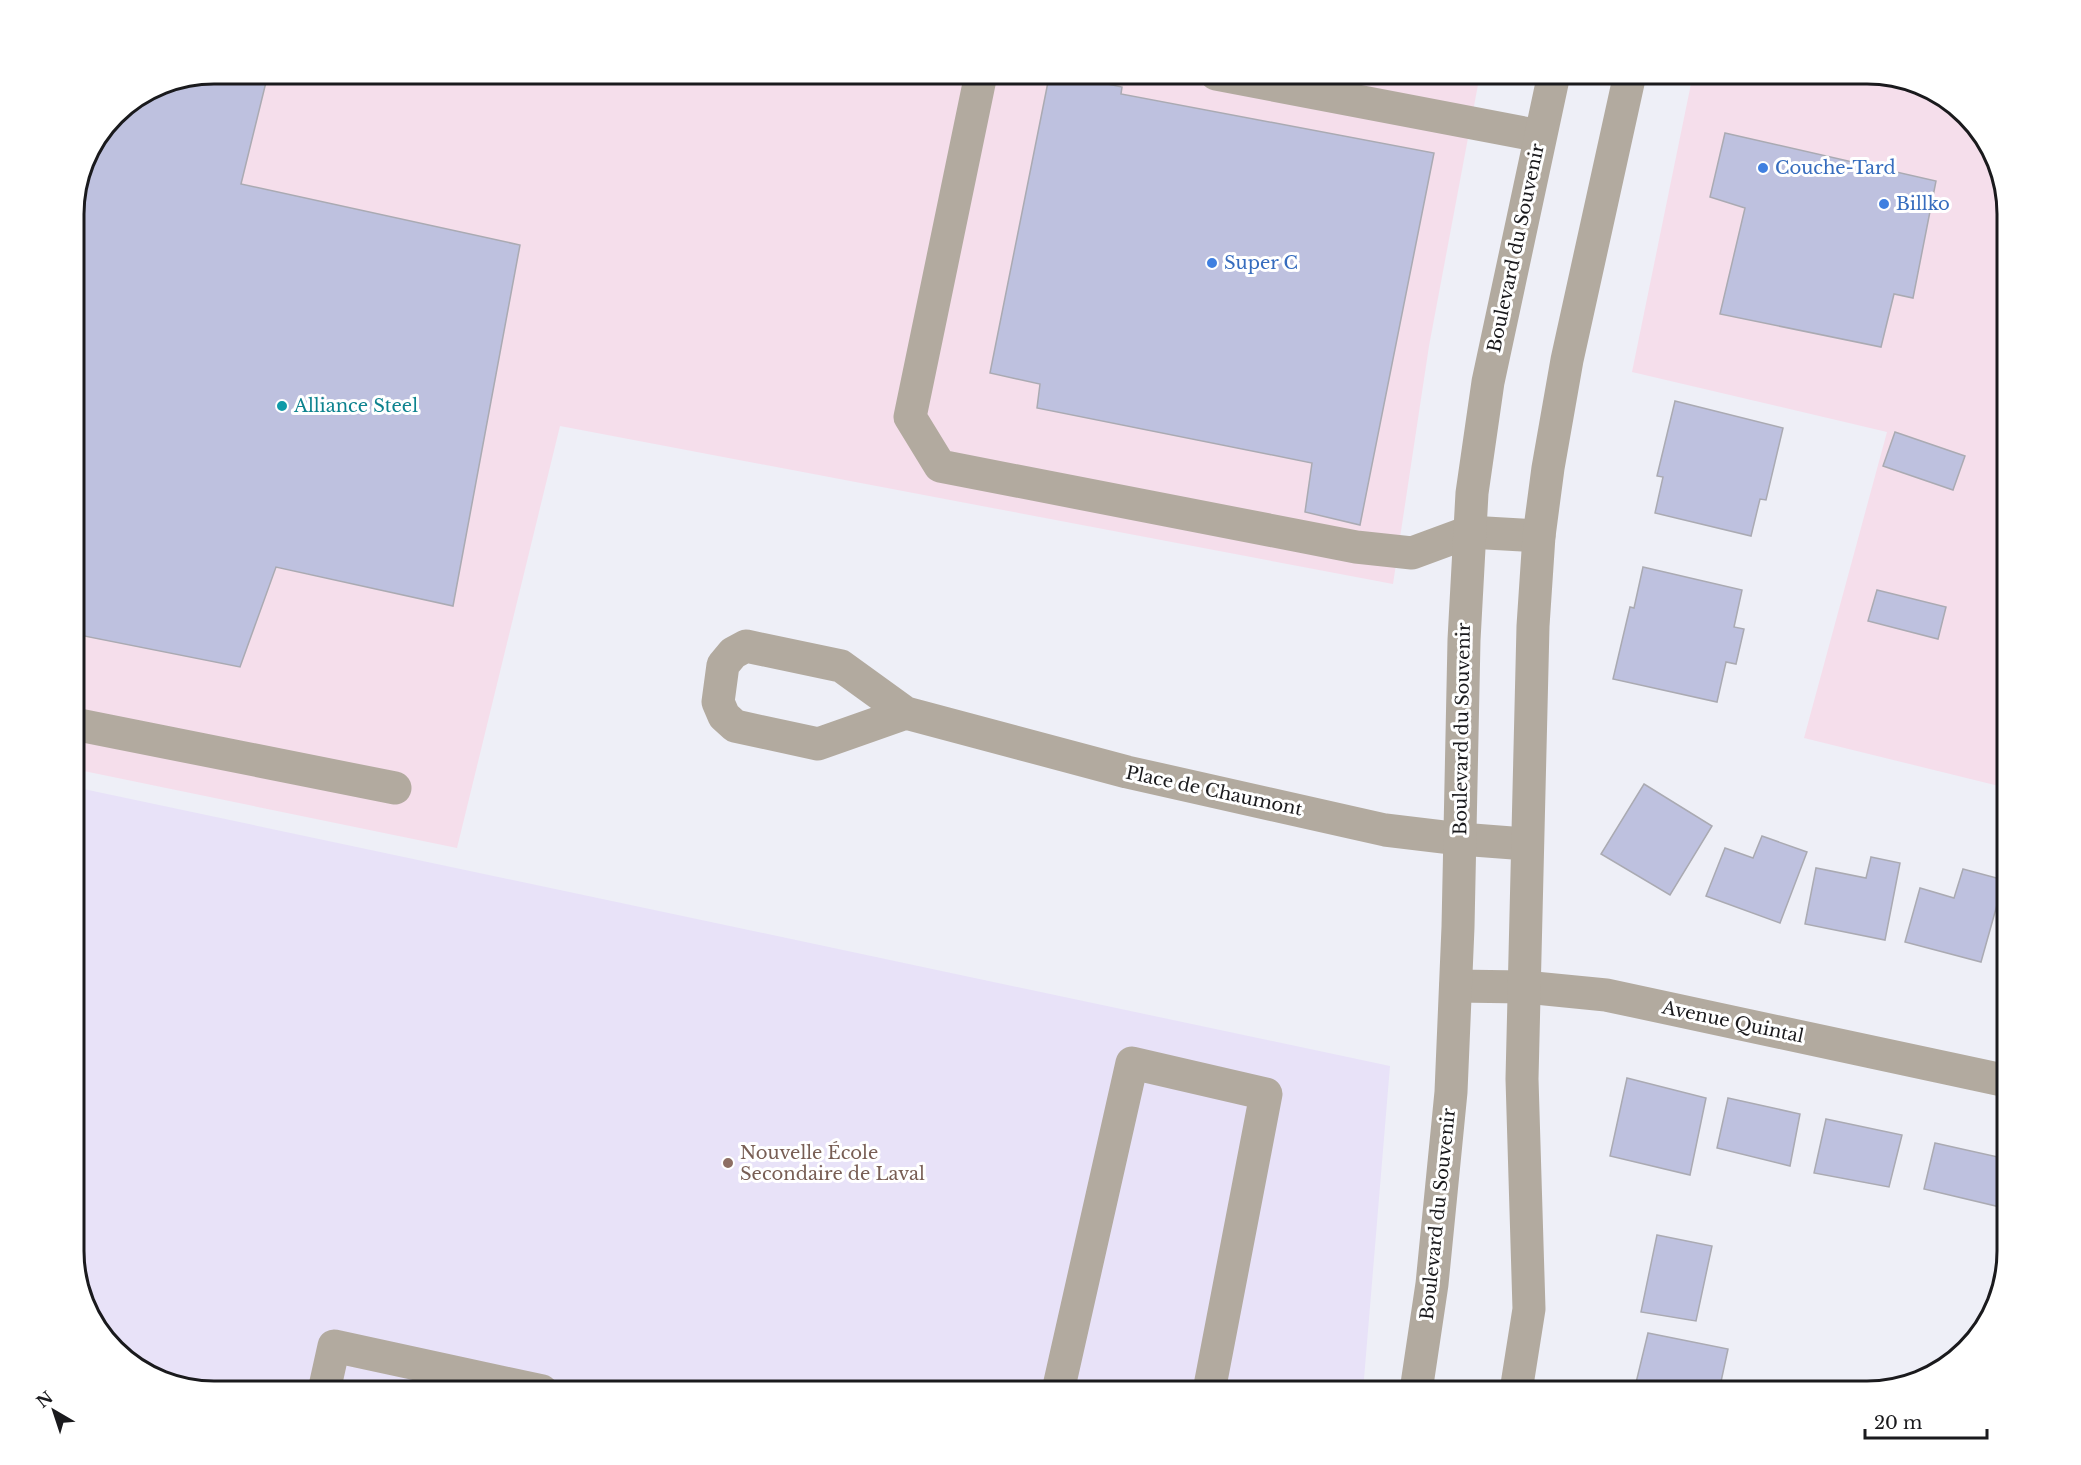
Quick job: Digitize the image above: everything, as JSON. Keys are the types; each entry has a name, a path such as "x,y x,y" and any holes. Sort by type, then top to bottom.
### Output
{"street":[{"path":"979,84 909,417 940,466 1356,547 1412,553 1469,532 1539,536"},
{"path":"1268,84 1540,136"},
{"name":"Boulevard du Souvenir","path":"1418,1381 1432,1284 1451,1092 1456,986 1463,666 1469,532 1477,448 1488,382 1552,84"},
{"path":"1518,1381 1529,1309 1522,1079 1533,626 1539,536 1565,371 1628,84"},
{"name":"Place de Chaumont","path":"906,713 818,744 735,726 724,716 718,702 723,665 733,653 746,645 841,666 906,713 1127,772 1385,830 1527,844"},
{"path":"84,726 395,788"},
{"name":"Avenue Quintal","path":"1456,986 1524,987 1617,997 1997,1079"},
{"path":"1060,1381 1132,1062 1266,1094 1211,1381"},
{"path":"326,1381 334,1346 492,1381"}],"shaded area":[{"path":"205,84 1478,84 1429,346 1393,584 560,426 457,848 84,771 84,205 88,180 94,164 101,149 122,122 156,97 180,88"},
{"path":"1691,84 1893,86 1925,97 1953,116 1965,128 1984,156 1993,180 1997,214 1997,786 1804,738 1887,432 1632,372"},
{"name":"Nouvelle École Secondaire de Laval","path":"84,789 1390,1066 1364,1381 205,1381 188,1379 156,1368 122,1343 97,1309 86,1277 84,1260"}],"building":[{"name":"Alliance Steel","path":"205,84 266,84 241,184 520,245 453,606 276,567 240,667 84,636 84,205 88,180 101,149 128,116 156,97 180,88"},
{"name":"Super C","path":"1048,84 1108,84 1122,87 1121,94 1434,153 1360,525 1305,512 1312,463 1037,408 1040,384 990,373"},
{"path":"1725,133 1936,181 1913,298 1894,294 1881,347 1720,314 1745,208 1710,197"},
{"path":"1675,401 1783,428 1766,500 1760,499 1751,536 1655,513 1663,477 1657,476"},
{"path":"1895,432 1965,456 1953,490 1883,466"},
{"path":"1643,567 1742,590 1734,627 1744,629 1736,664 1726,662 1717,702 1613,679 1630,607 1634,608"},
{"path":"1877,590 1946,607 1938,639 1868,621"},
{"path":"1644,784 1712,826 1670,895 1601,854"},
{"path":"1762,836 1807,852 1780,923 1706,896 1725,848 1753,858"},
{"path":"1871,857 1900,863 1885,940 1805,924 1816,868 1866,878"},
{"path":"1963,869 1997,878 1997,905 1981,962 1905,942 1920,888 1954,898"},
{"path":"1627,1078 1706,1098 1690,1175 1610,1156"},
{"path":"1728,1098 1800,1114 1790,1166 1717,1148"},
{"path":"1826,1119 1902,1135 1889,1187 1814,1173"},
{"path":"1935,1143 1997,1157 1997,1206 1924,1189"},
{"path":"1657,1235 1712,1246 1696,1321 1641,1312"},
{"path":"1648,1333 1728,1349 1721,1381 1636,1381"}],"place":[{"name":"Couche-Tard","path":"1763,168"},
{"name":"Billko","path":"1884,204"},
{"name":"Super C","path":"1212,263"},
{"name":"Alliance Steel","path":"282,406"},
{"name":"Nouvelle École Secondaire de Laval","path":"728,1163"}]}
